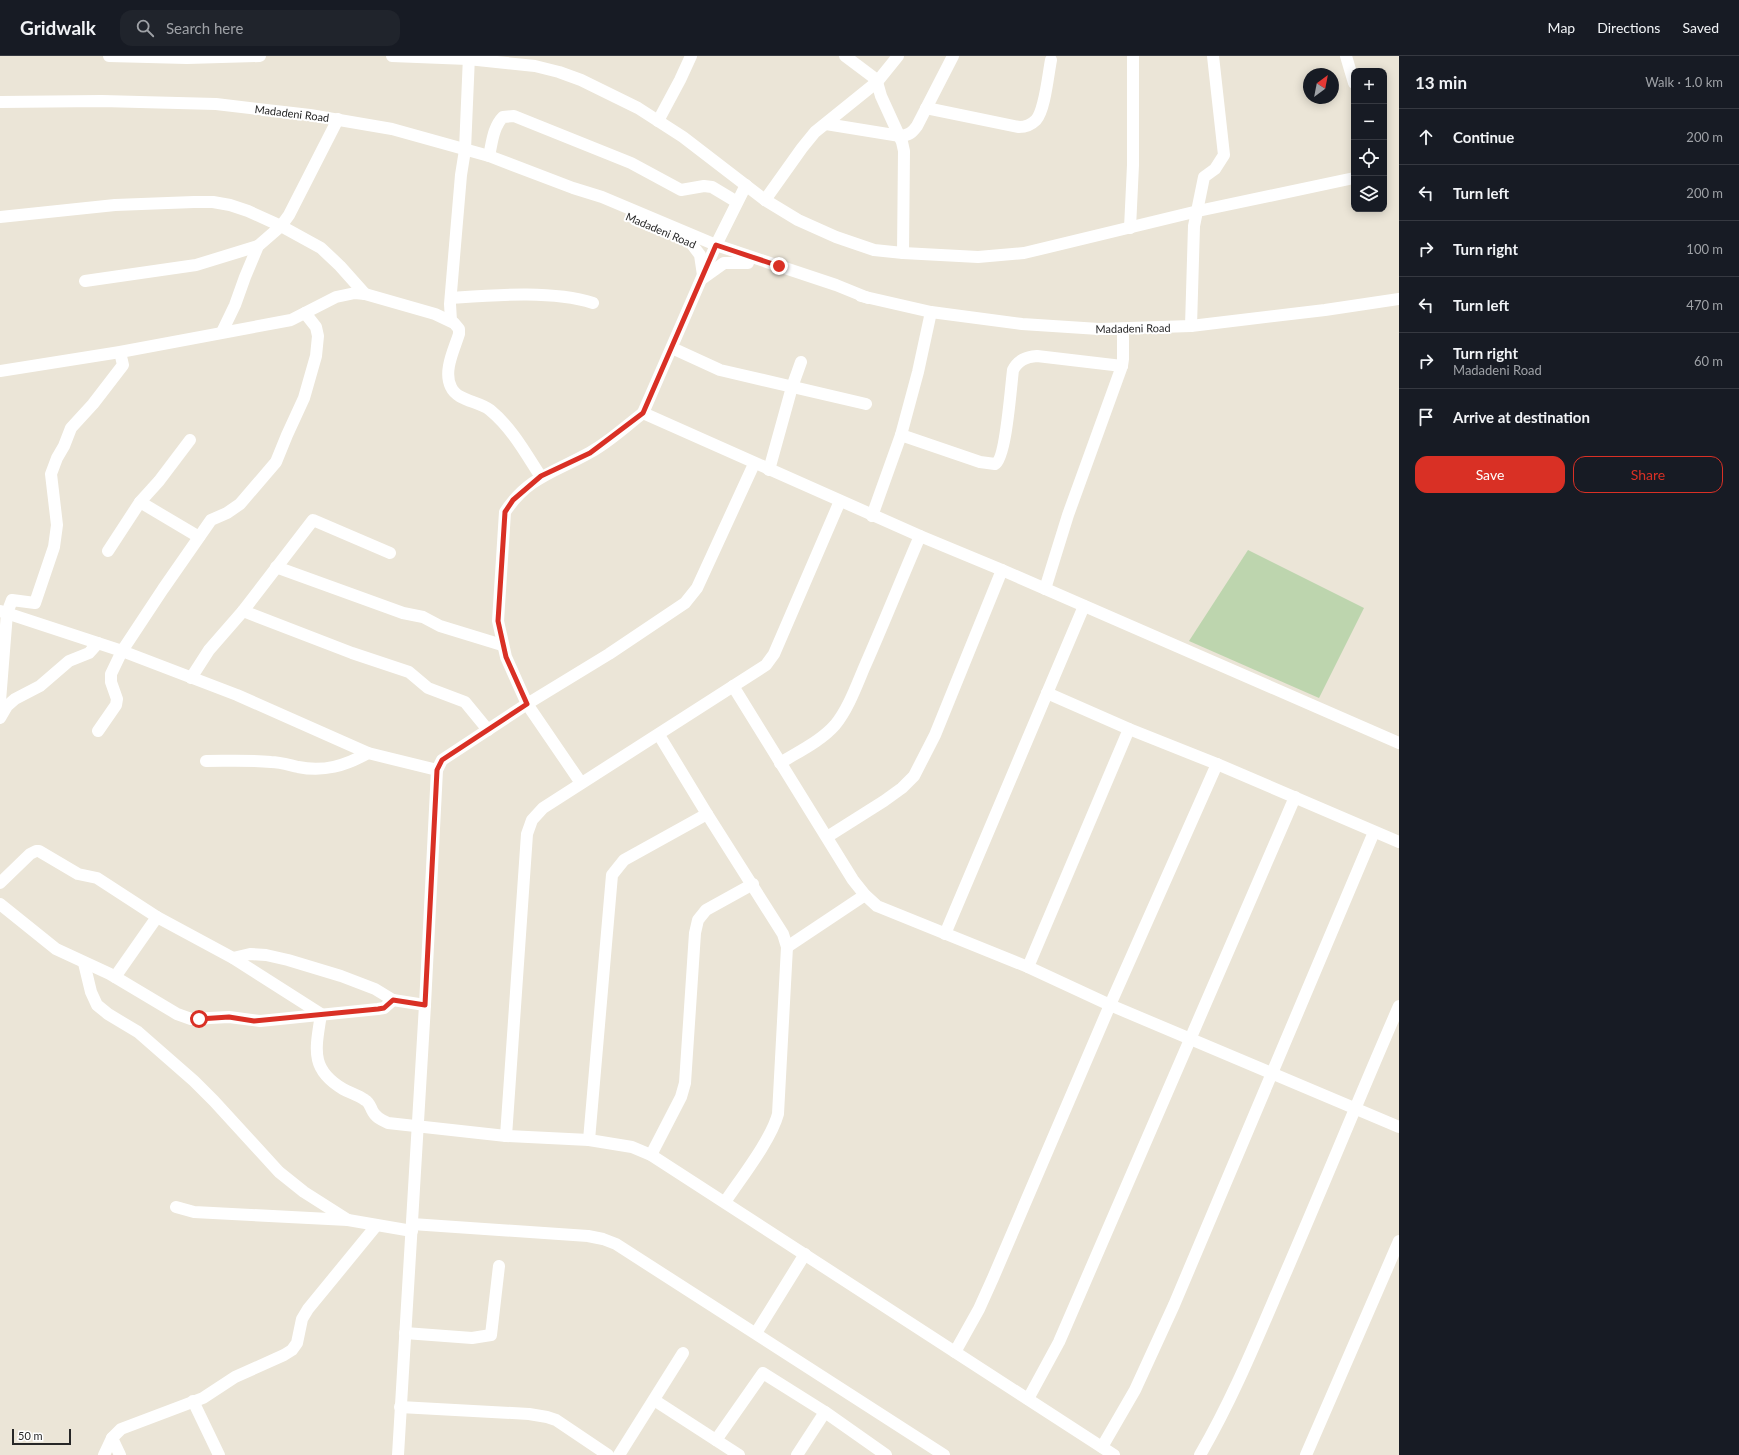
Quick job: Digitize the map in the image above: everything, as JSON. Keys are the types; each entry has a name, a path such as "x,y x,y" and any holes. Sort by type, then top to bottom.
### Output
{"street":[{"path":"109,56 260,56"},
{"path":"392,56 468,58 535,66 559,72 581,80 610,94 683,137 765,200 798,220 836,237 874,250 903,253 978,256 1024,253 1198,211 1351,179"},
{"path":"658,121 691,56"},
{"path":"845,56 873,77 900,136 904,150 903,253"},
{"path":"765,200 815,132 876,82 898,56"},
{"path":"826,124 900,136 908,135 913,131 953,56"},
{"path":"1130,228 1133,165 1133,56"},
{"path":"1191,326 1193,231 1204,177 1215,169 1224,155 1213,56"},
{"path":"1346,56 1351,73"},
{"path":"451,322 451,298 461,174 465,150 468,58"},
{"path":"926,108 1019,127 1028,126 1035,121 1041,112 1051,60"},
{"name":"Madadeni Road","path":"0,102 102,101 216,104 338,119 392,129 489,156 573,188 602,197 748,264 835,290 931,312 1022,324 1122,329 1191,326 1325,310 1399,299"},
{"path":"489,156 495,130 500,120 503,117 514,116 632,163 681,190 704,186 712,187 737,202"},
{"path":"85,281 196,265 258,246 281,226 293,207 338,119"},
{"path":"581,783 527,704 502,645 498,621 498,602 505,512 513,500 541,476 590,453 643,413 714,248 746,185"},
{"name":"Madadeni Road","path":"573,188 601,204 691,243 714,248 836,285 868,298"},
{"path":"0,217 115,205 213,202 230,205 248,211 281,226 321,248 340,266 365,294"},
{"path":"691,243 700,255 702,278"},
{"path":"222,332 235,305 258,246"},
{"path":"702,278 724,263 748,264"},
{"path":"0,371 120,352 291,320 336,296 365,294 436,314 451,322 459,329 459,334 448,369 451,387 457,394 481,404 496,416 512,433 541,476"},
{"path":"451,298 504,294 548,296 577,299 593,303"},
{"path":"872,516 901,435 918,372 931,312"},
{"path":"98,731 116,705 117,699 111,682 111,674 122,651 163,589 211,520 227,513 240,504 276,462 304,398 316,356 318,336 316,327 304,313"},
{"path":"1045,589 1068,515 1122,366 1122,329"},
{"path":"672,348 720,370 866,404"},
{"path":"0,700 4,612 12,600 35,603 54,547 57,525 51,474 71,428 93,404 123,365 120,352"},
{"path":"901,435 980,462 994,464 1000,459 1005,436 1013,370 1016,363 1028,357 1037,356 1122,366"},
{"path":"769,470 792,387 801,362"},
{"path":"643,413 872,516 1002,570 1399,743"},
{"path":"108,551 140,502 159,481 190,440"},
{"path":"398,1455 425,1005 437,770 442,760 527,704 609,654 685,603 697,588 754,464"},
{"path":"506,1136 527,834 532,820 537,813 581,783 766,665 774,654 840,501"},
{"path":"140,502 199,537"},
{"path":"191,678 209,650 243,611 313,520 390,553"},
{"path":"780,764 821,737 835,725 848,704 920,536"},
{"path":"276,567 403,613 423,617 440,626 502,645"},
{"path":"827,837 884,801 902,788 914,776 935,735 1002,570"},
{"path":"944,934 1084,606"},
{"path":"243,611 352,653 409,672 428,688 465,702 488,730"},
{"path":"4,612 122,651 237,695 368,753 437,770"},
{"path":"0,718 7,706 15,699 40,686 69,661 89,653 98,643"},
{"path":"733,686 780,764 865,896 877,906 1028,967 1110,1005 1355,1107 1399,1127"},
{"path":"1047,693 1399,842"},
{"path":"1028,967 1129,729"},
{"path":"659,734 706,814 753,884 783,934 787,947 778,1114 771,1130 725,1202"},
{"path":"206,761 273,762 320,769 335,768 352,762 368,753"},
{"path":"955,1352 979,1310 1110,1005 1217,764"},
{"path":"1028,1399 1059,1342 1295,797"},
{"path":"589,1140 612,875 624,860 706,814"},
{"path":"1102,1447 1135,1390 1174,1305 1273,1074 1374,832"},
{"path":"0,883 30,854 40,851 78,874 98,878 157,917 233,958 321,1014"},
{"path":"652,1155 681,1097 685,1083 695,933 698,920 706,910 753,884"},
{"path":"787,947 865,896"},
{"path":"0,904 56,949 115,976 177,1014 191,1019 229,1017 254,1021 378,1009 384,1008 393,1000"},
{"path":"115,976 157,917"},
{"path":"233,958 250,954 266,955 314,967 375,989 393,1000 425,1005"},
{"path":"84,962 91,992 98,1005 108,1014 138,1032 214,1100 279,1172 304,1192 348,1220"},
{"path":"1200,1455 1210,1438 1256,1342 1323,1188 1355,1107 1399,1006"},
{"path":"321,1014 316,1049 317,1062 323,1074 332,1082 365,1100 380,1120 395,1125 418,1126 506,1136 589,1140 632,1147 652,1155 1114,1455"},
{"path":"176,1207 194,1212 348,1220 376,1226 588,1236 603,1239 632,1254 944,1455"},
{"path":"104,1455 112,1438 126,1427 203,1398 235,1376 292,1350 297,1343 302,1319 308,1309 376,1226"},
{"path":"1306,1455 1399,1241"},
{"path":"756,1334 805,1254"},
{"path":"405,1333 472,1338 491,1335 499,1266"},
{"path":"619,1455 683,1353"},
{"path":"716,1440 763,1373 825,1412 886,1455"},
{"path":"654,1400 739,1455"},
{"path":"193,1401 219,1455"},
{"path":"400,1407 543,1416 556,1420 608,1455"},
{"path":"797,1455 825,1412"},
{"path":"112,1438 120,1455"}],"green space":[{"path":"1248,550 1364,608 1319,698 1189,641"}],"route":[{"path":"199,1019 229,1017 254,1021 300,1018 321,1014 384,1008 393,1000 425,1005 437,770 442,760 527,704 506,657 502,645 498,621 498,602 505,512 513,500 541,476 590,453 643,413 716,245 779,266"}]}
